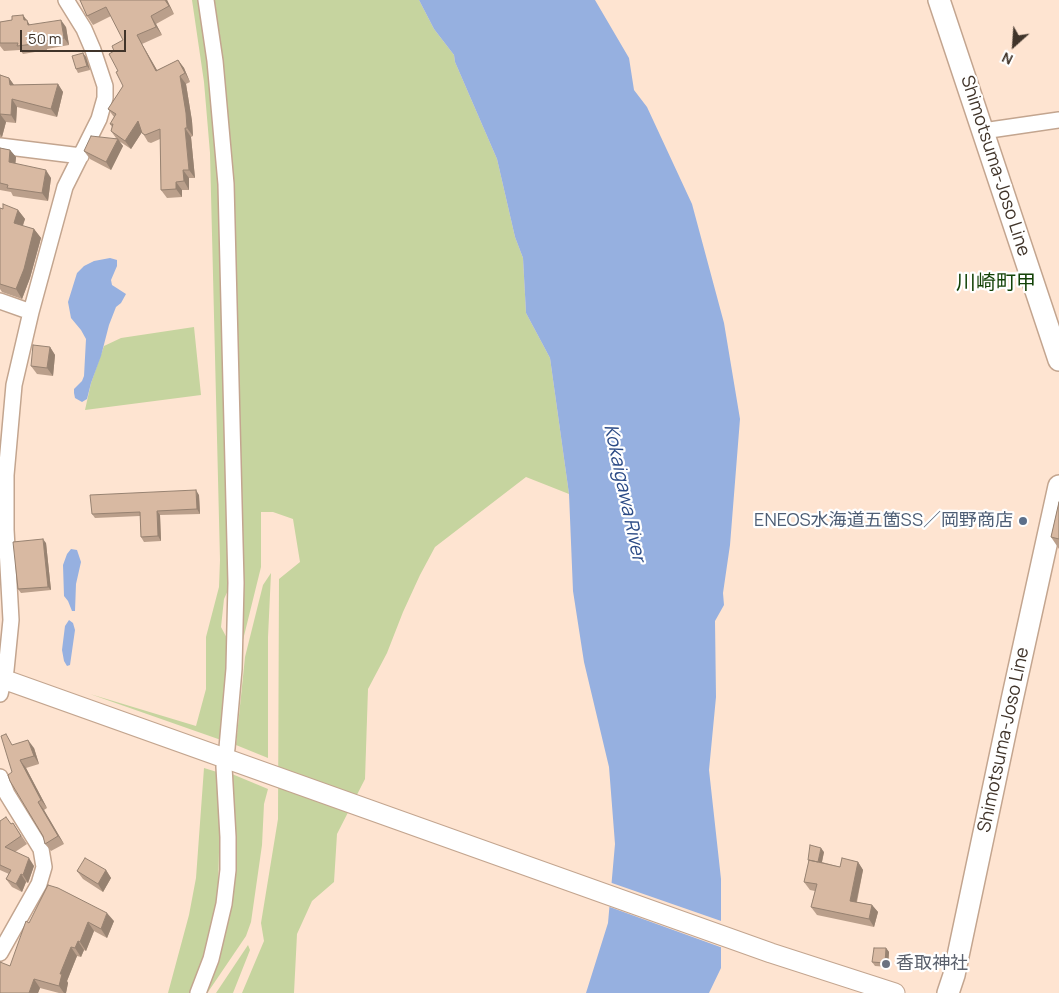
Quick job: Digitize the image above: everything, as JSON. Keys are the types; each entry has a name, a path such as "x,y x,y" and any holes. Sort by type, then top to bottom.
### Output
{"main road":[{"name":"Shimotsuma-Joso Line","path":"939,0 1059,360"},
{"name":"Shimotsuma-Joso Line","path":"948,993 954,975 1059,486"}],"street":[{"path":"66,0 84,29 93,50 105,86 103,108 66,187 31,312 7,387 6,530 11,620 1,684 232,760 750,945 895,993"},
{"path":"198,993 211,959 224,904 228,870 224,767 232,760 236,583 226,184 215,60 206,0"},
{"path":"983,131 1059,120"},
{"path":"0,146 81,156"},
{"path":"0,301 31,312"},
{"path":"0,777 7,794 41,849 44,867 39,884 0,953"}],"green space":[{"path":"192,0 202,0 220,152 229,588 224,599 221,627 230,644 221,740 90,694 196,726 206,689 206,637 219,587 220,560 210,153 204,82"},
{"path":"211,0 419,0 434,29 454,55 455,62 497,159 515,237 523,258 526,313 550,358 569,494 526,477 435,547 403,612 387,653 368,689 365,779 337,834 334,882 312,901 297,934 294,993 242,993 264,941 261,923 278,819 279,579 300,562 293,519 273,512 261,512 261,567 239,650"},
{"path":"194,327 201,395 85,410 91,383 104,346 121,338"},
{"path":"271,573 268,637 268,758 236,745 245,657 263,585"},
{"path":"204,768 217,772 220,812 218,892 210,937 192,993 168,993 189,915 196,878"},
{"path":"232,774 268,789 264,804 262,845 251,922 246,936 208,992 203,992 233,835"},
{"path":"248,945 250,950 233,993 216,993"}],"water":[{"name":"Kokaigawa River","path":"419,0 595,0 629,58 634,90 647,107 692,204 724,323 740,419 730,545 723,593 724,605 715,621 716,697 709,770 721,879 721,968 709,993 586,993 608,923 615,844 609,767 584,662 573,591 569,494 550,358 526,313 523,258 515,237 497,159 455,62 454,55 434,29"},
{"path":"110,258 117,260 117,266 111,280 112,285 126,294 121,303 116,307 87,399 82,402 75,398 74,389 84,376 86,339 71,318 68,302 77,273 84,266 94,261"},
{"path":"71,549 77,550 81,562 76,584 75,611 72,611 64,596 63,565"},
{"path":"69,620 73,623 75,630 70,665 67,666 62,650 65,626"}],"pier":[{"path":"609,882 724,922 723,948 607,906"}],"building":[{"path":"80,0 165,0 169,6 151,16 156,27 137,35 156,71 178,60 185,73 180,76 186,113 187,128 185,128 189,170 183,170 184,181 176,182 176,189 161,190 160,129 145,135 142,133 138,121 125,141 111,131 113,124 110,124 116,114 108,109 123,86 109,54 114,51 112,46 123,40 106,7 87,16"},
{"path":"23,15 28,25 61,20 64,38 17,46 18,43 0,43 0,22 12,20 12,16"},
{"path":"83,53 87,66 76,69 72,56"},
{"path":"0,75 9,78 10,85 58,84 51,109 12,99 11,115 0,114"},
{"path":"91,136 118,139 106,162 84,151"},
{"path":"0,148 10,150 9,162 46,170 42,193 7,188 8,185 0,183"},
{"path":"3,204 18,210 14,223 34,229 24,269 16,289 0,284 0,208 3,209"},
{"path":"33,345 50,347 47,368 31,366"},
{"path":"196,490 197,509 157,511 158,536 141,537 140,512 92,514 90,495"},
{"path":"1059,502 1059,539 1051,537"},
{"path":"43,539 48,587 18,589 13,542"},
{"path":"6,734 12,745 28,740 34,756 20,760 41,800 38,802 58,836 45,844 43,836 10,781 8,775 12,772 1,736"},
{"path":"6,817 11,824 13,823 21,836 5,847 29,858 23,875 21,874 16,884 6,879 11,870 0,865 0,821"},
{"path":"810,845 821,848 818,862 808,860"},
{"path":"85,858 106,870 98,884 77,871"},
{"path":"842,858 858,862 850,901 872,905 869,919 811,907 817,884 804,882 809,860 840,867"},
{"path":"48,885 58,888 107,913 101,929 88,922 80,942 78,941 75,948 71,947 60,974 62,974 59,986 34,979 29,993 0,993 0,962 10,966 26,921 29,923"},
{"path":"874,948 886,948 885,963 872,962"}],"place":[{"name":"ENEOS水海道五箇SS／岡野商店","path":"1023,521"},
{"name":"香取神社","path":"886,964"}],"district":[{"name":"川崎町甲","path":"996,283"}]}
